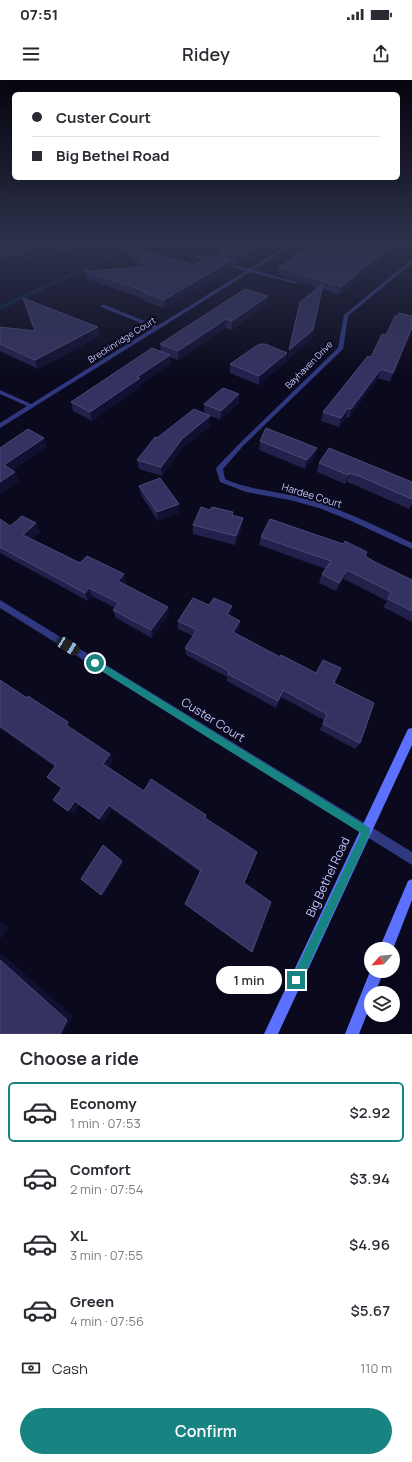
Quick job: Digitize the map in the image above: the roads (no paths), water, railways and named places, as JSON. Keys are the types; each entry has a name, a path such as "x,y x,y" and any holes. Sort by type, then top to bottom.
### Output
{"main road":[{"name":"Big Bethel Road","path":"271,1034 412,733"},
{"path":"389,942 412,885"},
{"path":"352,1034 374,978"}],"street":[{"name":"Breckinridge Court","path":"0,426 222,288"},
{"name":"Bayhaven Drive","path":"241,445 340,348 346,316 380,288"},
{"path":"102,306 157,328"},
{"path":"0,392 31,406"},
{"name":"Hardee Court","path":"241,445 219,469 222,480 234,487 290,497 340,514 412,546"},
{"name":"Custer Court","path":"0,604 412,859"}],"waterway":[{"path":"0,308 44,288"}]}
